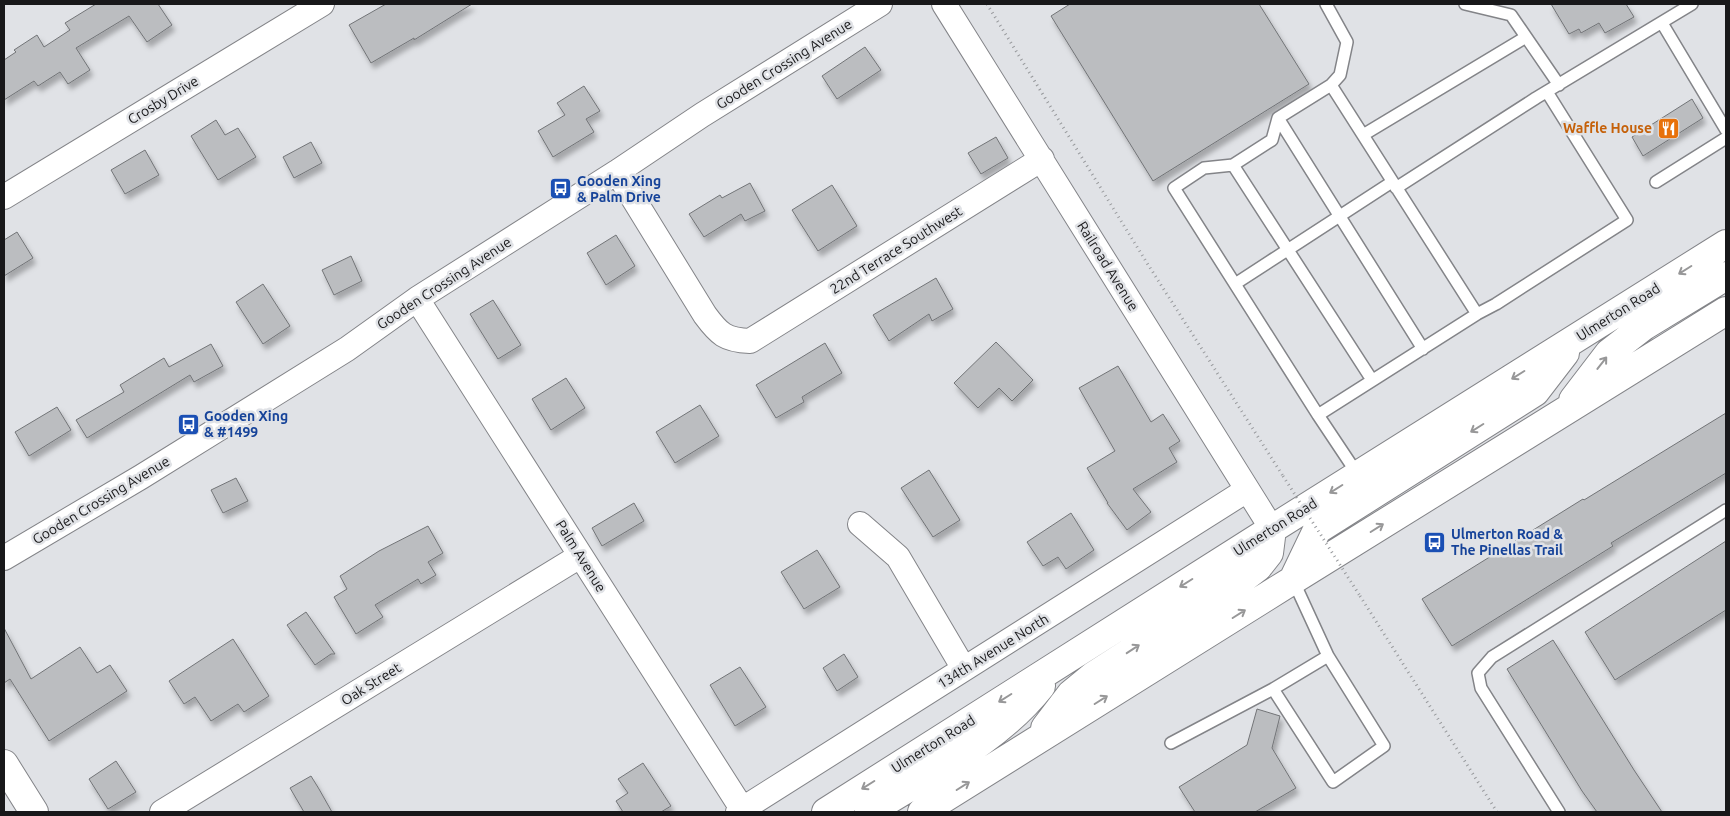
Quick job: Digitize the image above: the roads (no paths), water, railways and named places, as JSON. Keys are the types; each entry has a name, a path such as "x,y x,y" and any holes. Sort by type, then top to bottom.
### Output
{"main road":[{"name":"Ulmerton Road","path":"826,812 1726,244"},
{"path":"1561,415 1610,353 1644,326 1726,276"},
{"path":"922,812 1726,311"},
{"path":"1292,580 1316,530 1535,392 1577,338"},
{"path":"1036,741 1070,694 1093,676 1233,586 1258,567 1269,553 1272,529"},
{"path":"869,812 1000,728 1026,705 1058,665"},
{"path":"4,764 34,812"}],"street":[{"name":"Crosby Drive","path":"4,196 322,4"},
{"name":"Gooden Crossing Avenue","path":"4,558 141,477 330,359 417,299 617,172 702,115 880,4"},
{"name":"Railroad Avenue","path":"944,4 1272,529"},
{"name":"22nd Terrace Southwest","path":"617,172 717,332 735,340 750,341 1042,159"},
{"name":"Palm Avenue","path":"417,299 742,811"},
{"name":"134th Avenue North","path":"742,811 1247,490"},
{"path":"860,524 898,557 964,670"},
{"name":"Oak Street","path":"162,812 580,556"}],"lane":[{"path":"1326,4 1347,42 1340,75 1331,85 1278,118 1272,140 1233,165 1204,168 1174,188 1358,475"},
{"path":"1465,4 1511,15 1559,84"},
{"path":"1235,284 1340,217 1692,4"},
{"path":"1662,23 1726,130"},
{"path":"1363,135 1526,36"},
{"path":"1331,85 1477,314"},
{"path":"1318,415 1627,220 1547,92"},
{"path":"1278,118 1422,348"},
{"path":"1656,182 1726,138"},
{"path":"1233,165 1372,380"},
{"path":"1559,812 1481,688 1478,673 1492,657 1726,510"},
{"path":"1273,689 1333,782 1384,746 1328,656 1292,580"},
{"path":"1171,743 1273,689 1328,656"}],"place":[{"name":"Waffle House","path":"1668,128"},
{"name":"Gooden Xing & Palm Drive","path":"561,189"},
{"name":"Gooden Xing & #1499","path":"188,424"},
{"name":"Ulmerton Road & The Pinellas Trail","path":"1435,542"}]}
